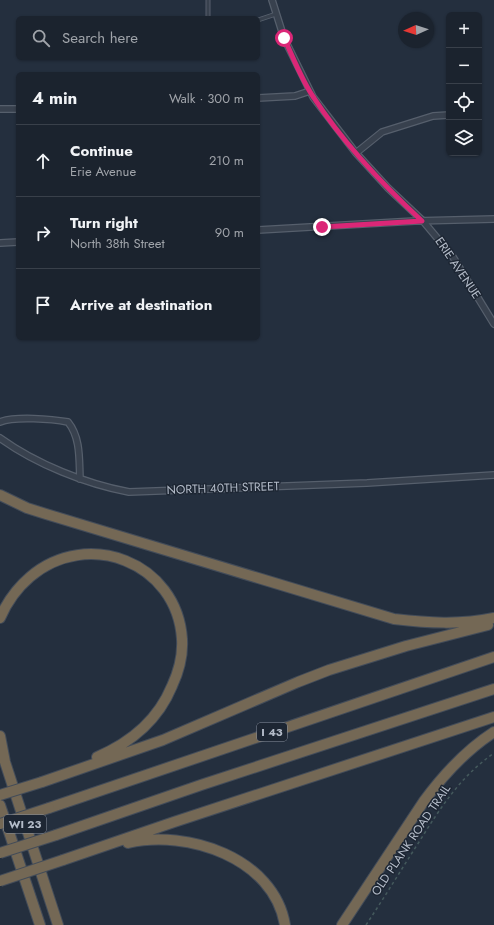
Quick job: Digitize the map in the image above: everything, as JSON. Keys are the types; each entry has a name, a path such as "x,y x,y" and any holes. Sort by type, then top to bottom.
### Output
{"highway":[{"path":"0,495 27,508 373,614 439,623 481,621 494,618"},
{"path":"0,618 13,595 24,582 38,570 54,561 68,556 90,554 115,557 142,568 166,593 178,620 182,638 181,657 177,673 169,693 156,714 142,729 127,741 106,753 42,782"},
{"path":"0,795 163,740 329,670 406,646 494,624"},
{"name":"I 43","path":"0,824 494,657"},
{"name":"I 43","path":"0,853 494,689"},
{"path":"0,881 494,717"},
{"path":"342,925 436,784 464,755 494,732"},
{"path":"0,736 5,762"},
{"name":"WI 23","path":"0,746 58,925"},
{"name":"WI 23","path":"0,805 40,925"},
{"path":"93,851 132,842 161,839 204,845 241,863 256,874 270,890 279,905 285,925"},
{"path":"45,886 64,925"},
{"path":"30,894 36,925"}],"street":[{"name":"ERIE AVENUE","path":"272,0 284,38 310,91 334,126 356,153 388,188 422,221 457,262 494,324"},
{"path":"260,98 295,96 310,91"},
{"path":"0,110 16,109"},
{"path":"356,153 382,132 432,116 446,115"},
{"path":"260,230 494,218"},
{"path":"0,243 16,242"},
{"path":"0,422 4,420 30,419 58,420 68,422 75,433 78,448 80,479"},
{"name":"NORTH 40TH STREET","path":"0,438 51,466 80,479 129,492 368,483 494,475"}],"lane":[{"path":"208,0 208,16"},
{"path":"260,19 276,14"}],"path":[{"name":"OLD PLANK ROAD TRAIL","path":"366,925 438,812 454,790 476,767 494,753"}],"route":[{"path":"284,38 313,97 334,126 377,177 422,221 322,227"}]}
